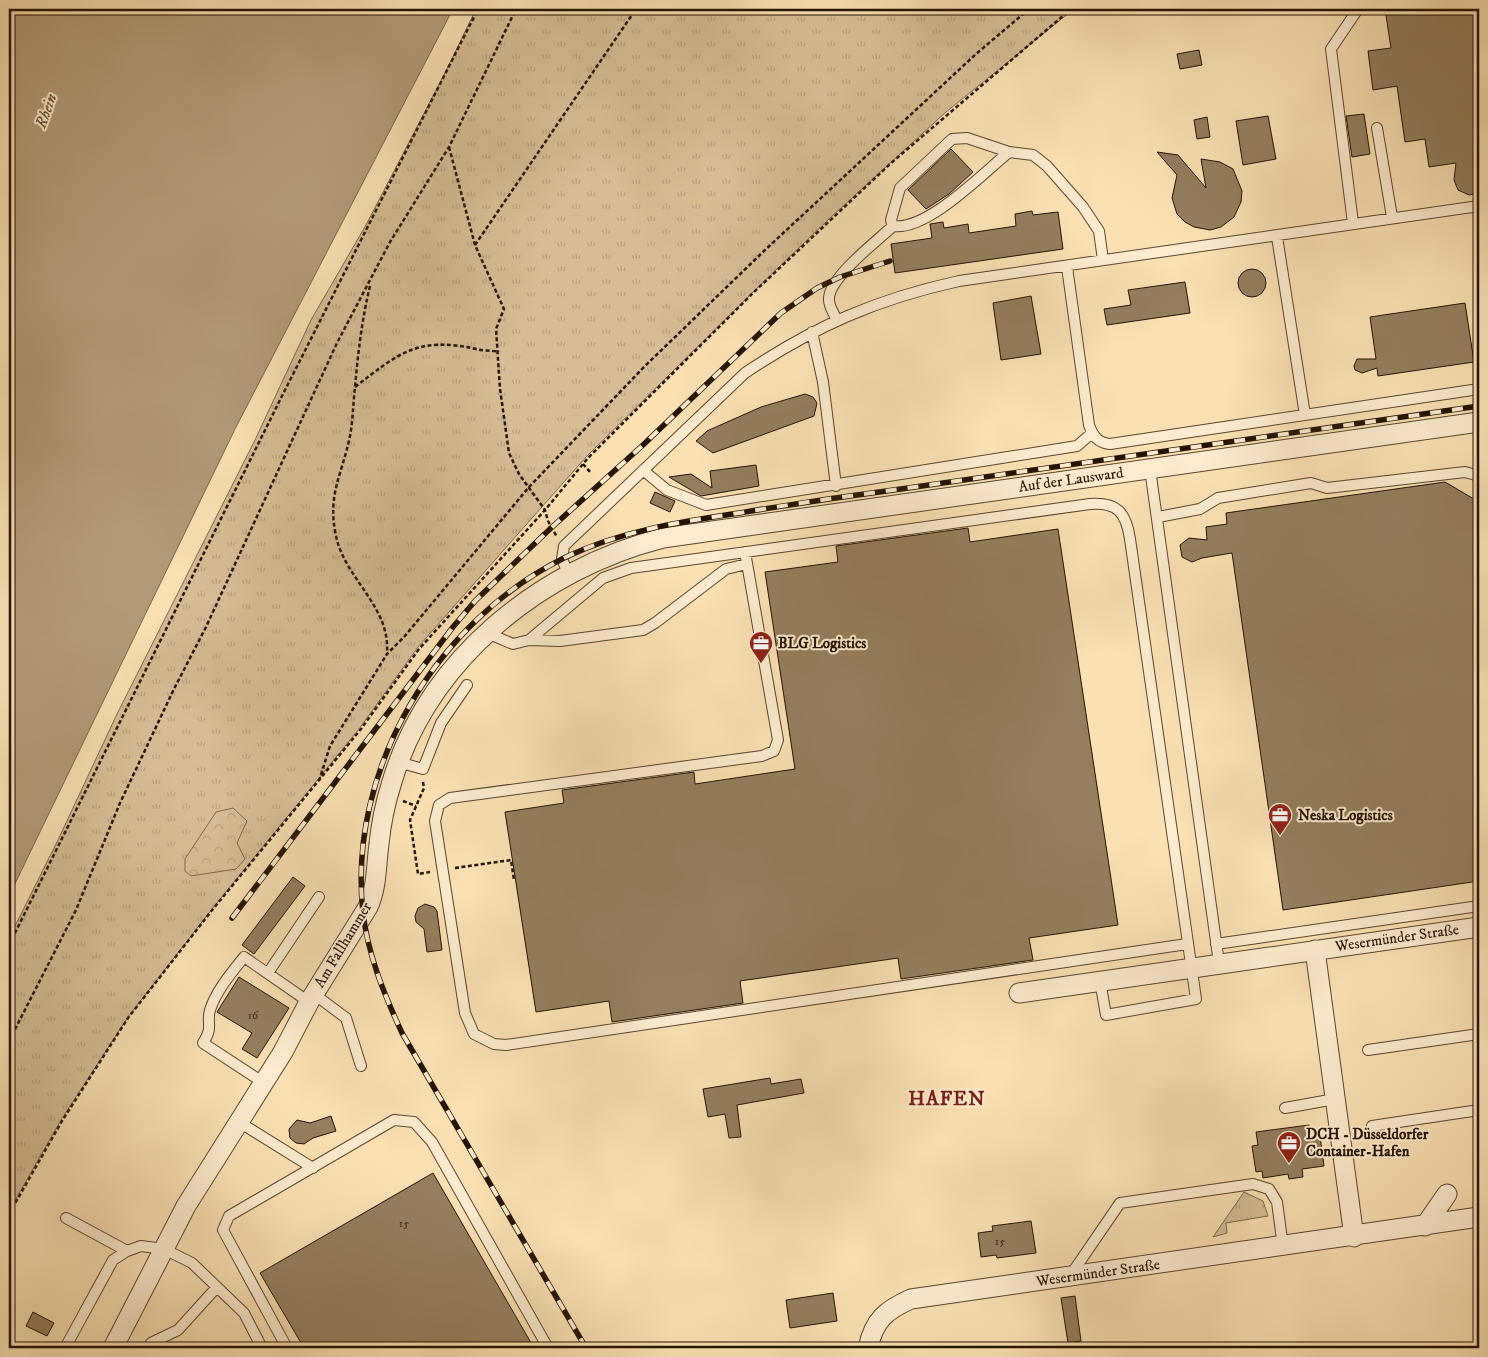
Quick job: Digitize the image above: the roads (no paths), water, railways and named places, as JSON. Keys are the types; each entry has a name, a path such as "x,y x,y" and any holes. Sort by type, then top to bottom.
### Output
{"street":[{"name":"Auf der Lausward","path":"663,538 1479,422"},
{"name":"Am Fallhammer","path":"113,1348 195,1191 264,1084 312,998 370,901 375,880 381,826 398,762 422,715 444,681 487,633 525,601 568,573 630,546 663,538"},
{"name":"Wesermünder Straße","path":"1019,993 1479,927"},
{"name":"Wesermünder Straße","path":"1315,950 1354,1237"},
{"path":"1425,1226 1447,1194"},
{"name":"Wesermünder Straße","path":"868,1348 872,1332 880,1319 893,1307 912,1299 1354,1237 1479,1217"}],"lane":[{"path":"1353,223 1332,49 1358,9"},
{"path":"1377,128 1392,217"},
{"path":"893,226 891,220 900,188 952,139 967,138 1009,152 1033,155 1047,166 1083,208 1099,231 1103,260"},
{"path":"893,226 903,228 932,215 1009,152"},
{"path":"568,573 562,559 564,546 745,373 779,350 837,320 912,291 959,281 1277,237 1392,217 1479,206"},
{"path":"837,320 828,300 830,292 840,277 893,226"},
{"path":"1277,237 1305,415"},
{"path":"1066,267 1083,390 1092,433 1102,443 1110,444 1479,389"},
{"path":"812,332 823,382 836,486"},
{"path":"643,470 667,490 706,505 836,486 1077,446 1092,433"},
{"path":"1150,469 1219,963"},
{"path":"1158,516 1200,509 1218,498 1312,483 1327,488 1465,472 1479,476"},
{"path":"529,640 603,578 631,568 1090,504 1111,505 1120,512 1127,522 1130,539 1196,1000 1106,1015 1100,981"},
{"path":"745,552 778,740 778,746 774,750 762,756 450,798 439,805 435,821 465,1013 474,1034 494,1044 506,1045 1187,944"},
{"path":"487,633 513,644 529,640 560,641 643,630 726,569 747,564"},
{"path":"398,762 423,769 441,723 467,685"},
{"path":"268,973 318,897"},
{"path":"1216,944 1479,906"},
{"path":"264,1084 203,1043 210,1032 209,1012 213,1003 232,971 244,957 346,1018 361,1066"},
{"path":"1368,1050 1479,1034"},
{"path":"1285,1108 1335,1099"},
{"path":"1372,1126 1479,1110"},
{"path":"287,1348 223,1230 229,1216 394,1120 414,1122 432,1142 548,1348"},
{"path":"239,1122 313,1168"},
{"path":"1070,1277 1120,1203 1253,1184 1269,1189 1276,1202 1283,1247"},
{"path":"66,1218 127,1251"},
{"path":"65,1348 113,1260 127,1251 142,1246 164,1249 192,1263 244,1313 262,1348"},
{"path":"148,1348 151,1343 178,1330 217,1287"}],"water":[{"name":"Rhein","path":"9,9 453,9 235,429 9,896"}],"railway":[{"path":"232,918 453,627 475,601 551,528 643,445 781,313 817,288 840,277 890,261"},
{"path":"586,1348 402,1033 378,974 365,929 362,859 370,805 386,754 410,705 441,659 478,619 520,584 566,557 608,540 651,529 694,520 820,500 1479,406"}],"place":[{"name":"BLG Logistics","path":"761,664"},
{"name":"Neska Logistics","path":"1280,836"},
{"name":"DCH - Düsseldorfer Container-Hafen","path":"1289,1164"}],"district":[{"name":"HAFEN","path":"947,1099"}]}
